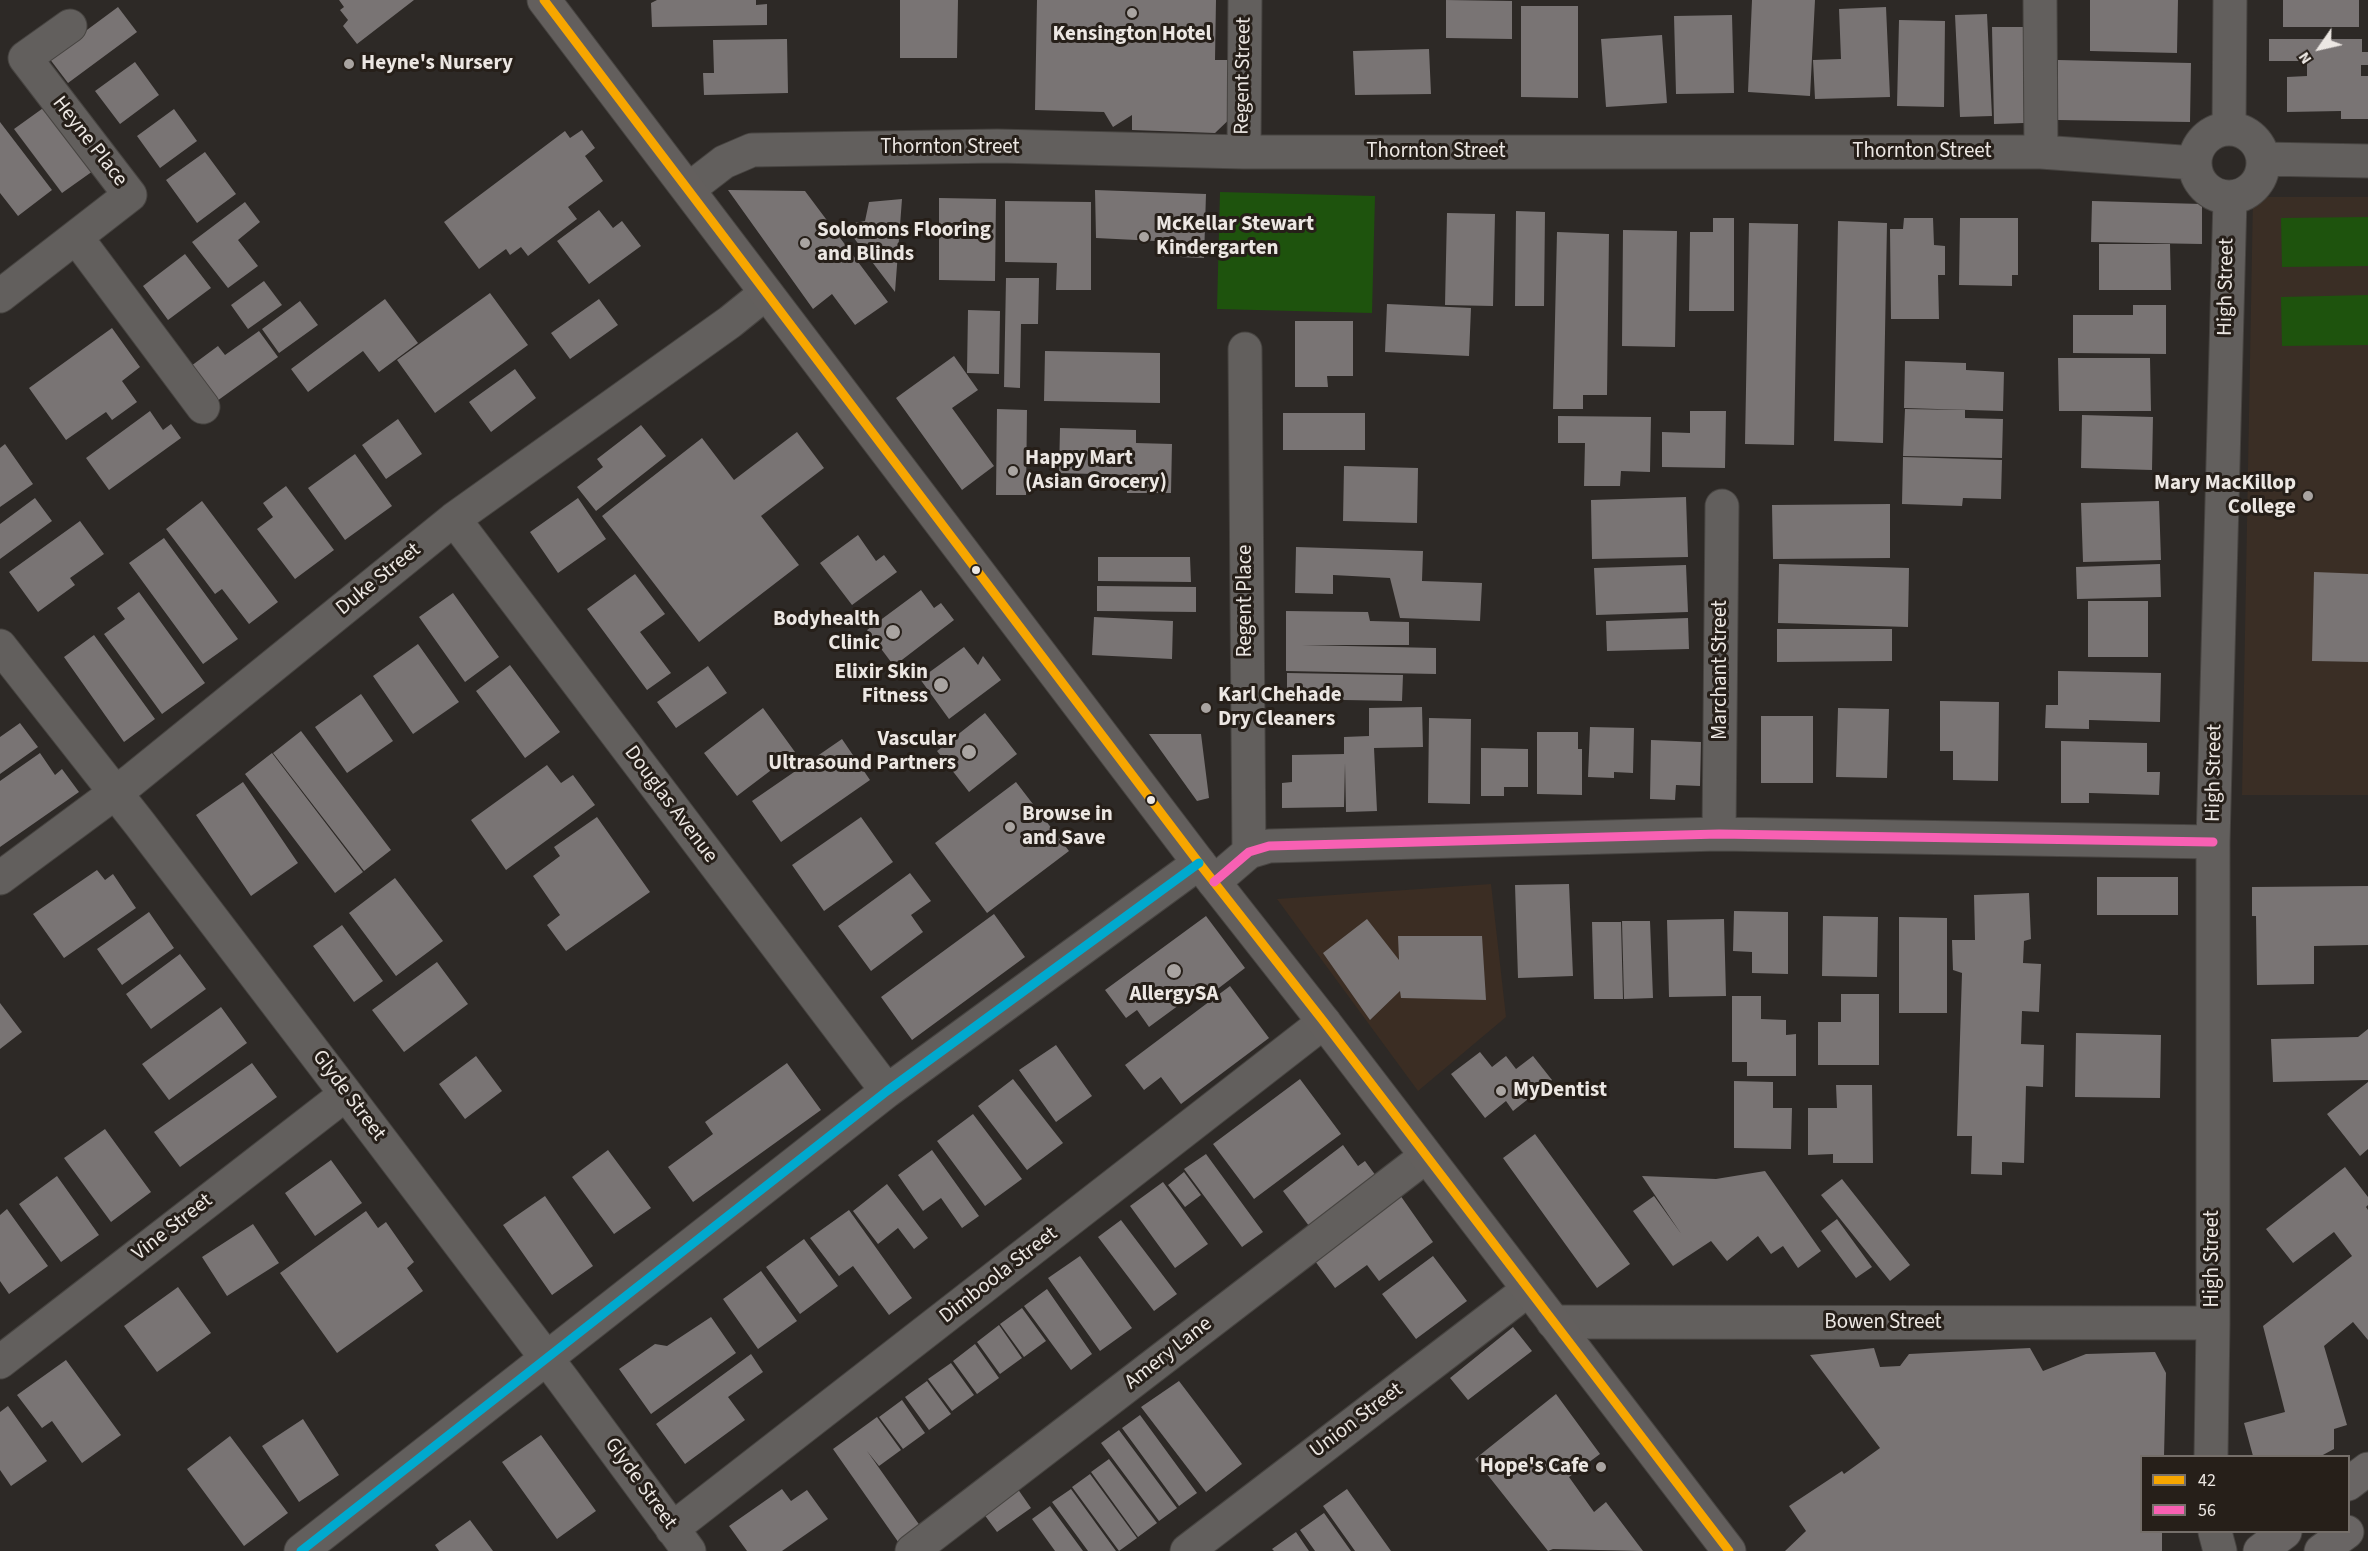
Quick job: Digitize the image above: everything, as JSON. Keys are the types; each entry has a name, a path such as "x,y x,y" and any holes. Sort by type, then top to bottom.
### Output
{"highway":[{"path":"2350,1483 2368,1469"},
{"path":"2350,1529 2368,1515"},
{"path":"2260,1551 2284,1533"},
{"path":"2321,1551 2345,1533"}],"main road":[{"path":"544,0 1206,872 1324,1022 1425,1157 1729,1551"}],"street":[{"name":"Regent Street","path":"1244,152 1245,0"},
{"path":"2040,0 2041,152"},
{"path":"2229,0 2229,129"},
{"name":"Heyne Place","path":"0,296 130,195 25,58 70,26"},
{"path":"2229,129 2239,131 2255,142 2263,159 2258,181 2250,190 2230,198 2218,196 2201,183 2195,163 2196,152 2201,143 2219,130 2229,129"},
{"name":"Thornton Street","path":"689,189 724,162 752,150 997,146 1244,152 2041,152 2195,163"},
{"path":"2263,159 2368,161"},
{"name":"High Street","path":"2211,1455 2213,842 2230,198"},
{"path":"76,237 203,407"},
{"name":"Duke Street","path":"0,878 149,766 454,519 730,322 766,293"},
{"name":"Regent Place","path":"1245,349 1249,852"},
{"name":"Marchant Street","path":"1719,834 1722,506"},
{"name":"Douglas Avenue","path":"454,519 887,1091"},
{"name":"Glyde Street","path":"0,646 346,1094 546,1357 681,1540"},
{"path":"301,1551 887,1091 1206,872 1249,852 1269,846 1719,834 2213,842"},
{"name":"Dimboola Street","path":"681,1540 1324,1022"},
{"name":"Vine Street","path":"0,1362 346,1094"},
{"name":"Amery Lane","path":"912,1551 1425,1157"},
{"name":"Union Street","path":"1187,1551 1528,1290"},
{"name":"Bowen Street","path":"1553,1322 2213,1323"},
{"path":"2215,1533 2220,1551"}],"shaded area":[{"name":"Mary MacKillop College","path":"2253,197 2368,197 2368,795 2242,795"},
{"path":"1491,884 1506,1017 1418,1091 1277,899"}],"green space":[{"path":"1220,192 1375,196 1372,313 1217,309"},
{"path":"2368,217 2368,266 2282,267 2281,218"},
{"path":"2368,295 2368,345 2282,346 2281,297"}],"building":[{"path":"339,0 414,0 357,44 343,26 348,20 340,10 344,7"},
{"path":"657,0 756,0 756,5 767,4 767,25 652,27 651,3"},
{"path":"900,0 958,0 957,58 900,58"},
{"path":"1037,0 1216,0 1215,60 1238,60 1238,111 1215,133 1132,130 1132,115 1113,127 1104,112 1035,110"},
{"path":"1446,0 1512,1 1512,39 1446,38"},
{"path":"1752,0 1815,0 1810,96 1748,92"},
{"path":"2090,0 2178,0 2177,53 2090,51"},
{"path":"2283,0 2359,0 2359,27 2283,27"},
{"path":"1521,6 1578,6 1578,98 1521,97"},
{"path":"118,7 137,32 68,83 49,58"},
{"path":"1886,7 1890,97 1815,99 1813,60 1841,59 1839,9"},
{"path":"1987,14 1992,116 1960,117 1955,15"},
{"path":"1732,15 1734,93 1676,94 1674,16"},
{"path":"1899,20 1945,21 1944,107 1897,106"},
{"path":"1992,27 2023,27 2024,123 1994,124"},
{"path":"1662,35 1667,103 1606,107 1601,39"},
{"path":"787,39 788,93 704,95 703,73 714,73 713,40"},
{"path":"2269,39 2362,39 2362,52 2368,52 2368,65 2361,65 2361,76 2368,76 2368,119 2341,119 2341,111 2287,112 2287,77 2307,76 2307,61 2269,61"},
{"path":"1429,49 1431,94 1355,95 1353,51"},
{"path":"2058,60 2191,63 2190,122 2057,120"},
{"path":"135,62 159,95 120,124 95,91"},
{"path":"46,106 93,171 62,193 14,129"},
{"path":"174,109 197,141 160,168 137,136"},
{"path":"0,122 52,190 18,216 0,193"},
{"path":"582,130 595,148 585,156 603,181 568,207 577,219 528,256 521,247 510,255 506,249 479,269 444,222 565,131 570,138"},
{"path":"205,152 236,194 197,223 166,180"},
{"name":"Solomons Flooring and Blinds","path":"728,190 805,191 888,302 855,325 832,294 813,309"},
{"path":"1095,190 1206,194 1204,258 1155,256 1156,241 1096,238"},
{"path":"939,198 996,199 995,281 939,280"},
{"path":"902,199 895,292 844,225 865,221 869,202"},
{"path":"1005,201 1091,202 1091,290 1056,290 1057,263 1005,262"},
{"path":"2092,201 2202,204 2202,244 2091,242"},
{"path":"245,202 260,222 238,240 258,266 228,288 192,242"},
{"path":"599,210 613,228 622,221 641,246 589,284 557,241"},
{"path":"1516,211 1545,212 1544,306 1515,306"},
{"path":"1447,213 1495,214 1493,306 1445,305"},
{"path":"1713,218 1734,218 1734,311 1689,311 1690,232 1713,232"},
{"path":"1904,218 1933,218 1934,245 1945,246 1945,275 1938,275 1939,319 1891,319 1890,229 1903,229"},
{"path":"1960,218 2018,218 2018,275 2012,275 2012,286 1959,285"},
{"path":"1838,221 1887,223 1883,443 1834,441"},
{"path":"1749,223 1798,224 1794,445 1745,444"},
{"path":"1623,230 1677,231 1675,347 1622,346"},
{"path":"1557,232 1609,234 1607,395 1583,395 1583,409 1553,409"},
{"path":"2099,244 2170,244 2171,290 2099,290"},
{"path":"185,254 211,288 168,320 143,286"},
{"path":"1006,278 1039,278 1038,324 1021,324 1020,388 1004,387"},
{"path":"264,281 282,305 248,329 231,305"},
{"path":"490,293 528,345 435,413 397,360"},
{"path":"385,299 418,343 379,372 363,351 308,392 291,369"},
{"path":"599,299 618,325 570,359 551,333"},
{"path":"300,301 318,325 279,353 262,329"},
{"path":"1387,304 1471,308 1469,356 1385,352"},
{"path":"2133,305 2166,305 2166,354 2073,353 2073,315 2133,315"},
{"path":"968,310 1000,311 999,374 967,373"},
{"path":"1295,321 1353,321 1353,376 1327,376 1328,387 1295,387"},
{"path":"112,328 140,367 122,381 137,402 112,420 106,412 66,440 29,388"},
{"path":"259,331 278,357 217,401 191,366 218,346 225,355"},
{"path":"1045,351 1160,353 1160,403 1044,401"},
{"path":"954,356 978,390 952,408 994,466 962,490 896,398"},
{"path":"2058,358 2150,358 2151,411 2059,411"},
{"path":"1905,361 1966,363 1966,370 2004,372 2003,411 1904,408"},
{"path":"515,369 536,398 491,432 469,402"},
{"path":"997,409 1027,410 1026,495 996,495"},
{"path":"1905,409 1965,410 1965,418 2003,419 2002,458 1903,456"},
{"path":"150,411 163,430 171,424 181,438 109,490 86,458"},
{"path":"1690,411 1726,411 1725,468 1662,467 1662,432 1690,433"},
{"path":"1283,413 1365,413 1365,450 1283,450"},
{"path":"2082,415 2153,417 2152,470 2081,468"},
{"path":"1558,416 1651,417 1650,472 1621,471 1620,486 1584,486 1585,443 1558,443"},
{"path":"398,419 422,454 386,479 362,445"},
{"path":"641,425 666,456 596,511 577,487 603,467 597,459"},
{"path":"1060,428 1136,430 1136,443 1172,444 1171,493 1127,493 1127,475 1059,473"},
{"path":"797,432 824,468 761,516 799,565 699,642 602,516 702,438 734,480"},
{"path":"5,444 33,484 0,507 0,448"},
{"path":"355,454 392,506 345,540 308,488"},
{"path":"1903,457 2002,460 2001,499 1963,498 1962,506 1902,504"},
{"path":"1344,466 1418,468 1417,523 1343,521"},
{"path":"286,486 334,550 295,579 257,529 273,517 263,503"},
{"path":"1686,497 1688,557 1592,559 1591,500"},
{"path":"35,498 52,521 0,559 0,524"},
{"path":"578,498 606,539 558,573 530,532"},
{"path":"202,501 278,602 249,624 222,589 215,594 166,529"},
{"path":"2159,501 2161,560 2083,562 2081,503"},
{"path":"1890,504 1890,558 1773,559 1772,505"},
{"path":"80,521 104,554 70,578 75,585 38,612 9,572"},
{"path":"858,535 876,561 884,555 897,572 852,605 820,563"},
{"path":"164,538 238,639 203,664 129,563"},
{"path":"1296,547 1423,551 1422,581 1482,583 1480,621 1400,618 1390,578 1333,575 1333,594 1295,593"},
{"path":"1098,557 1190,557 1191,582 1098,581"},
{"path":"1779,564 1909,568 1908,627 1778,623"},
{"path":"2160,564 2161,597 2077,599 2076,567"},
{"path":"1686,565 1688,612 1596,615 1594,568"},
{"path":"2314,572 2368,574 2368,662 2312,661"},
{"path":"635,574 665,614 640,632 671,673 647,690 587,609"},
{"path":"1097,586 1196,587 1196,612 1097,611"},
{"path":"921,590 934,608 941,603 954,620 894,666 867,630"},
{"path":"139,592 205,683 162,714 104,634 125,619 117,608"},
{"path":"453,593 499,657 465,682 419,617"},
{"path":"2088,601 2148,601 2148,657 2088,657"},
{"path":"1286,611 1368,612 1370,621 1409,622 1409,645 1302,645 1436,648 1436,674 1286,671"},
{"path":"1094,617 1173,621 1172,659 1092,655"},
{"path":"1688,618 1689,649 1607,651 1606,621"},
{"path":"1777,629 1892,629 1892,661 1777,662"},
{"path":"94,635 155,719 124,742 64,657"},
{"path":"418,644 459,702 413,734 373,676"},
{"path":"964,647 978,665 983,656 1001,680 949,719 920,679"},
{"path":"510,665 560,732 525,758 476,691"},
{"path":"708,666 727,693 676,728 657,702"},
{"path":"2058,671 2161,673 2160,722 2089,720 2089,729 2045,728 2046,705 2058,705"},
{"path":"1287,673 1403,675 1402,701 1287,699"},
{"path":"361,694 393,741 347,773 315,727"},
{"path":"1940,701 1999,702 1998,781 1953,780 1953,751 1940,751"},
{"path":"1422,707 1423,747 1374,748 1377,811 1346,812 1345,763 1344,807 1282,808 1282,783 1292,782 1292,755 1344,754 1344,737 1369,736 1369,708"},
{"path":"763,708 795,752 737,796 704,753"},
{"path":"1838,708 1889,709 1887,778 1836,777"},
{"path":"985,713 1017,754 969,792 937,751"},
{"path":"1761,716 1813,716 1813,783 1761,783"},
{"path":"1429,718 1471,719 1470,804 1428,803"},
{"path":"20,723 38,747 0,774 0,737"},
{"path":"1590,727 1634,728 1633,773 1614,772 1614,778 1588,777"},
{"path":"301,731 391,850 364,871 273,753"},
{"path":"1537,732 1578,732 1578,749 1582,749 1582,795 1537,794"},
{"path":"1149,734 1201,734 1209,798 1197,801"},
{"path":"842,739 870,780 781,842 752,801"},
{"path":"1651,740 1701,742 1700,786 1676,785 1675,800 1650,799"},
{"path":"2061,741 2147,743 2147,772 2160,772 2159,795 2089,793 2089,803 2061,803"},
{"path":"1481,748 1528,749 1528,787 1504,787 1504,796 1481,796"},
{"path":"40,753 55,775 62,769 79,792 0,847 0,781"},
{"path":"272,753 363,872 335,893 245,774"},
{"path":"547,765 561,783 573,775 595,805 506,870 471,820"},
{"path":"243,782 298,863 251,896 196,815"},
{"path":"1016,782 1069,851 987,913 935,843"},
{"path":"597,817 650,892 566,951 547,925 560,915 533,876 560,856 554,847"},
{"path":"861,817 893,862 824,911 792,865"},
{"path":"97,870 105,880 113,874 136,908 64,958 33,914"},
{"path":"910,873 931,901 911,915 923,932 871,971 838,926"},
{"path":"2097,877 2178,877 2178,915 2097,915"},
{"path":"395,878 443,941 396,976 349,913"},
{"path":"1569,884 1573,976 1518,978 1515,885"},
{"path":"2368,886 2368,945 2314,946 2314,984 2257,985 2256,916 2252,916 2252,887"},
{"path":"2029,893 2031,939 2024,941 2023,963 2041,964 2039,1012 2022,1011 2021,1044 2044,1045 2043,1087 2026,1086 2024,1163 2002,1162 2002,1175 1971,1174 1972,1136 1957,1136 1962,973 1953,970 1952,940 1975,940 1974,895"},
{"path":"1734,911 1788,912 1788,974 1752,973 1752,952 1733,951"},
{"path":"149,912 174,948 122,985 97,949"},
{"path":"994,914 1025,957 912,1040 881,997"},
{"path":"1206,916 1245,968 1211,994 1205,986 1149,1027 1137,1010 1126,1018 1105,990"},
{"path":"1823,916 1878,917 1877,977 1822,976"},
{"path":"1899,917 1947,918 1947,1013 1899,1013"},
{"path":"1367,919 1399,960 1398,936 1482,936 1486,1000 1401,998 1400,991 1370,1020 1323,953"},
{"path":"1724,919 1726,996 1669,997 1667,920"},
{"path":"1622,921 1650,921 1653,998 1624,999"},
{"path":"1592,922 1621,922 1623,999 1594,999"},
{"path":"342,925 383,981 354,1002 313,946"},
{"path":"180,954 206,989 151,1029 126,994"},
{"path":"437,962 468,1004 404,1052 372,1010"},
{"path":"1230,986 1269,1038 1181,1104 1161,1077 1144,1090 1125,1065"},
{"path":"1841,994 1879,994 1879,1065 1818,1065 1818,1022 1841,1022"},
{"path":"1732,996 1761,996 1761,1019 1786,1020 1786,1035 1796,1034 1796,1076 1747,1076 1747,1062 1732,1062"},
{"path":"0,1003 22,1032 0,1049"},
{"path":"221,1007 247,1043 169,1100 142,1064"},
{"path":"2368,1029 2368,1080 2273,1082 2271,1039 2358,1037"},
{"path":"2076,1033 2161,1035 2160,1098 2075,1097"},
{"path":"1056,1045 1092,1096 1056,1122 1019,1070"},
{"name":"MyDentist","path":"1480,1052 1492,1067 1506,1056 1516,1069 1533,1056 1552,1080 1513,1111 1506,1101 1485,1118 1451,1074"},
{"path":"476,1056 502,1091 465,1119 439,1084"},
{"path":"252,1063 277,1097 180,1167 154,1132"},
{"path":"787,1063 821,1110 693,1202 668,1167 713,1134 705,1122"},
{"path":"1013,1079 1063,1143 1027,1170 978,1106"},
{"path":"1300,1079 1341,1134 1254,1199 1213,1144"},
{"path":"1734,1081 1773,1082 1773,1108 1792,1108 1791,1149 1734,1148"},
{"path":"2368,1082 2368,1149 2360,1156 2327,1114"},
{"path":"1836,1085 1872,1085 1873,1163 1833,1163 1833,1154 1808,1155 1808,1108 1837,1108"},
{"path":"973,1114 1022,1179 985,1206 937,1141"},
{"path":"105,1129 151,1192 111,1222 64,1158"},
{"path":"1535,1134 1630,1264 1597,1288 1503,1158"},
{"path":"1343,1145 1358,1166 1365,1161 1379,1180 1312,1230 1283,1191"},
{"path":"608,1150 651,1208 614,1234 572,1177"},
{"path":"932,1150 979,1216 962,1228 941,1198 923,1211 898,1175"},
{"path":"1206,1154 1263,1232 1242,1247 1184,1169"},
{"path":"331,1160 362,1203 315,1236 285,1193"},
{"path":"2345,1167 2368,1197 2366,1207 2368,1210 2368,1340 2353,1322 2324,1346 2347,1425 2334,1429 2334,1449 2323,1455 2253,1455 2244,1423 2285,1412 2263,1326 2352,1256 2334,1232 2293,1263 2266,1229"},
{"path":"1765,1171 1821,1251 1798,1268 1783,1246 1771,1254 1758,1236 1727,1261 1711,1241 1673,1266 1633,1211 1654,1196 1682,1235 1642,1176 1716,1179"},
{"path":"1184,1172 1201,1195 1185,1207 1168,1185"},
{"path":"57,1176 99,1235 61,1262 19,1204"},
{"path":"1842,1179 1910,1265 1890,1281 1821,1195"},
{"path":"1163,1182 1208,1244 1175,1268 1130,1206"},
{"path":"887,1184 928,1238 914,1249 898,1228 878,1244 853,1211"},
{"path":"1400,1195 1433,1242 1379,1281 1367,1265 1335,1288 1312,1257"},
{"path":"545,1196 593,1266 552,1295 503,1225"},
{"path":"7,1209 48,1266 9,1294 0,1281 0,1215"},
{"path":"849,1210 912,1298 889,1315 853,1266 839,1276 810,1238"},
{"path":"366,1211 378,1228 386,1222 414,1262 407,1268 423,1291 337,1353 280,1273"},
{"path":"1837,1219 1872,1267 1856,1278 1821,1231"},
{"path":"1121,1220 1177,1294 1154,1311 1098,1237"},
{"path":"253,1224 279,1263 227,1296 202,1257"},
{"path":"804,1239 838,1286 800,1314 766,1267"},
{"path":"1080,1256 1132,1328 1100,1351 1048,1278"},
{"path":"1433,1256 1467,1301 1416,1339 1382,1294"},
{"path":"761,1271 797,1321 758,1349 723,1299"},
{"path":"178,1287 211,1333 157,1372 124,1326"},
{"path":"1047,1289 1092,1354 1071,1370 1024,1306"},
{"path":"1022,1308 1046,1341 1024,1357 1000,1324"},
{"path":"711,1317 736,1353 651,1414 619,1369 655,1344 667,1346"},
{"path":"999,1325 1022,1358 1000,1374 977,1342"},
{"path":"1513,1327 1532,1351 1468,1400 1450,1378"},
{"path":"975,1344 999,1378 977,1394 953,1361"},
{"path":"1874,1348 1880,1367 1900,1366 1909,1354 2030,1348 2043,1371 2086,1354 2155,1352 2166,1373 2164,1455 2140,1455 2140,1533 2162,1533 2162,1551 1785,1551 1806,1531 1789,1506 1842,1471 1844,1474 1880,1448 1810,1355"},
{"path":"751,1354 763,1372 728,1397 745,1420 685,1464 656,1424"},
{"path":"66,1360 121,1435 82,1463 52,1421 42,1428 17,1395"},
{"path":"951,1363 974,1395 952,1411 928,1379"},
{"path":"927,1381 951,1414 929,1430 905,1397"},
{"path":"1179,1381 1242,1464 1206,1492 1141,1407"},
{"path":"1556,1394 1600,1454 1569,1477 1594,1512 1606,1502 1643,1551 1553,1549 1548,1551 1475,1459"},
{"path":"902,1400 925,1433 903,1449 879,1417"},
{"path":"8,1406 47,1461 11,1486 0,1470 0,1412"},
{"path":"1140,1415 1197,1493 1179,1506 1122,1428"},
{"path":"877,1417 901,1450 879,1466 867,1451 923,1530 901,1546 833,1449"},
{"path":"303,1419 339,1475 299,1502 262,1446"},
{"path":"1119,1430 1177,1508 1159,1521 1101,1443"},
{"path":"541,1435 596,1511 557,1539 502,1462"},
{"path":"230,1436 288,1513 244,1546 187,1469"},
{"path":"1109,1459 1157,1523 1138,1537 1091,1472"},
{"path":"1090,1474 1137,1538 1119,1551 1072,1487"},
{"path":"1015,1485 1031,1508 997,1532 981,1510"},
{"path":"782,1489 791,1501 807,1490 828,1519 782,1551 747,1551 729,1526"},
{"path":"1071,1489 1116,1551 1088,1551 1052,1502"},
{"path":"1347,1489 1391,1551 1355,1551 1323,1506"},
{"path":"1050,1506 1083,1551 1055,1551 1032,1519"},
{"path":"1324,1513 1351,1551 1315,1551 1300,1530"},
{"path":"470,1520 493,1551 439,1551 435,1545"},
{"path":"1296,1532 1309,1551 1274,1551 1272,1549"}],"transit line":[{"name":"42","path":"544,0 1199,863 1324,1022 1729,1551"},
{"name":"56","path":"1214,882 1249,852 1269,846 1719,834 2213,842"},
{"path":"301,1551 887,1091 1199,863"}],"place":[{"name":"Kensington Hotel","path":"1132,13"},
{"name":"Heyne's Nursery","path":"349,64"},
{"name":"McKellar Stewart Kindergarten","path":"1144,237"},
{"name":"Solomons Flooring and Blinds","path":"805,243"},
{"name":"Happy Mart (Asian Grocery)","path":"1013,471"},
{"name":"Mary MacKillop College","path":"2308,496"},
{"name":"Bodyhealth Clinic","path":"893,632"},
{"name":"Elixir Skin Fitness","path":"941,685"},
{"name":"Karl Chehade Dry Cleaners","path":"1206,708"},
{"name":"Vascular Ultrasound Partners","path":"969,752"},
{"name":"Browse in and Save","path":"1010,827"},
{"name":"AllergySA","path":"1174,971"},
{"name":"MyDentist","path":"1501,1091"},
{"name":"Hope's Cafe","path":"1601,1467"}]}
